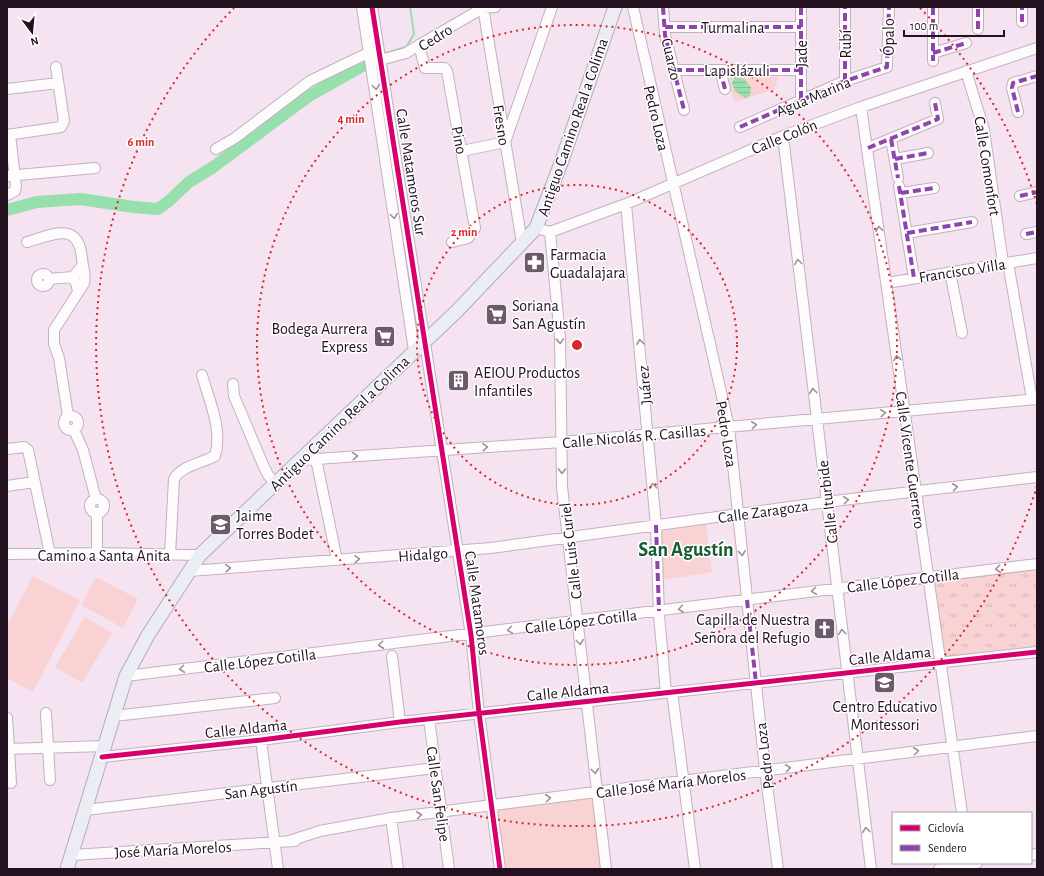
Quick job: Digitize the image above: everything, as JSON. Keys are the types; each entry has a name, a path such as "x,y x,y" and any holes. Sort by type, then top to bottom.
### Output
{"main road":[{"name":"Antiguo Camino Real a Colima","path":"67,869 126,676 148,635 200,555 378,388 419,346 457,311 536,228 615,7"}],"street":[{"name":"Calle Matamoros Sur","path":"362,7 375,58 409,236 419,346"},
{"name":"Calle Matamoros Sur","path":"372,7 375,58 398,238 419,346"},
{"name":"Cedro","path":"216,149 235,138 310,81 375,58 406,53 483,8 495,7"},
{"path":"462,151 505,142 552,7"},
{"name":"Pedro Loza","path":"633,7 672,184 729,427 765,770 778,869"},
{"name":"Cuarzo","path":"663,7 665,27 684,110"},
{"name":"Jade","path":"801,7 801,100"},
{"name":"Rubí","path":"845,7 845,81"},
{"name":"Ópalo","path":"887,67 889,7"},
{"path":"933,7 933,57 966,42"},
{"path":"978,7 978,29"},
{"path":"1022,7 1022,22"},
{"name":"Fresno","path":"483,8 522,243"},
{"name":"Turmalina","path":"665,27 801,27"},
{"name":"Pino","path":"419,45 424,68 441,67 446,71 462,151 475,228 468,238 452,242"},
{"name":"Calle Colón","path":"550,232 626,204 783,136 861,107 1037,48"},
{"path":"7,195 15,191 16,186 11,176 8,135 61,127 64,121 56,67"},
{"name":"Agua Marina","path":"740,127 845,81 887,67"},
{"name":"Lapislázuli","path":"674,70 801,70"},
{"path":"720,70 726,89"},
{"name":"Calle Comonfort","path":"966,71 984,130 1006,263 1035,399"},
{"path":"1018,112 1012,88 1013,83 1037,76"},
{"path":"7,89 58,83"},
{"path":"868,148 938,119 935,104"},
{"name":"Calle Vicente Guerrero","path":"861,107 962,812"},
{"name":"Calle Iturbide","path":"783,136 871,869"},
{"path":"891,139 914,278"},
{"path":"895,159 928,153"},
{"path":"11,176 95,168"},
{"path":"899,186 934,188"},
{"path":"1020,196 1037,192"},
{"name":"Juárez","path":"626,204 656,525 659,613 669,692 684,781 695,869"},
{"path":"907,233 972,222"},
{"path":"536,228 550,232"},
{"name":"Calle Luis Curiel","path":"550,232 560,337 562,487 606,869"},
{"path":"1026,234 1037,232"},
{"path":"27,242 58,233 74,235 78,240 81,250 86,277 78,293 54,330 54,336 68,416 74,416 78,421 78,426 74,430 83,450 96,499 103,501 104,506 102,511 97,513 97,553"},
{"path":"398,238 409,236"},
{"name":"Francisco Villa","path":"887,283 1037,258"},
{"path":"49,279 73,277 83,264"},
{"path":"950,272 962,333"},
{"path":"73,277 78,286 78,293"},
{"name":"Calle Matamoros","path":"419,346 443,449 471,634 479,713 500,869"},
{"path":"170,555 174,480 177,474 183,470 215,456 218,445 218,434 202,375"},
{"path":"233,384 234,396 264,467 276,484"},
{"name":"Calle Nicolás R. Casillas","path":"302,460 443,449 562,442 1035,399"},
{"path":"7,449 26,448 50,554"},
{"path":"316,459 337,560"},
{"name":"Calle Zaragoza","path":"656,525 826,502 1037,477"},
{"path":"7,486 34,482"},
{"name":"Hidalgo","path":"189,571 458,551 568,538 656,525"},
{"name":"Camino a Santa Anita","path":"7,554 97,553 200,555"},
{"name":"Calle López Cotilla","path":"126,676 578,621 659,613 837,588 1037,564"},
{"name":"Calle Aldama","path":"8,749 48,747 103,752 261,740 479,713 1037,652"},
{"path":"392,656 400,722"},
{"path":"114,716 275,698"},
{"path":"46,713 50,780"},
{"path":"7,718 11,783"},
{"name":"Calle San Felipe","path":"429,719 449,869"},
{"name":"Calle José María Morelos","path":"274,843 314,838 352,826 391,818 1037,736"},
{"path":"261,740 266,789 278,869"},
{"name":"San Agustín","path":"86,810 435,768"},
{"path":"391,818 398,869"},
{"name":"José María Morelos","path":"72,855 274,843"},
{"path":"939,869 972,865"}],"green space":[{"path":"727,77 778,77 775,89 735,102"},
{"path":"706,524 712,572 663,580 660,531"},
{"path":"1037,568 1037,646 942,657 932,581"},
{"path":"33,576 80,600 33,692 7,678 7,626"},
{"path":"96,577 138,599 123,628 81,605"},
{"path":"85,617 112,633 82,683 55,667"},
{"path":"595,797 602,869 505,869 498,809"}],"shaded area":[{"path":"735,77 744,79 751,87 750,96 745,98 735,91 732,83"}],"waterway":[{"path":"386,53 406,47 414,34 410,7"},
{"path":"7,210 37,202 80,199 158,209 189,182 212,168 309,96 364,65"}],"marked path":[{"path":"663,7 665,35 684,110"},
{"path":"801,7 801,100"},
{"path":"845,7 845,81"},
{"path":"740,127 845,81 887,67 889,7"},
{"path":"933,7 933,61"},
{"path":"978,7 978,29"},
{"path":"1022,7 1022,22"},
{"path":"665,27 801,27"},
{"path":"933,53 966,43"},
{"path":"674,70 801,70"},
{"path":"720,70 725,89"},
{"path":"1018,112 1012,88 1013,83 1037,76"},
{"path":"868,148 938,119 935,103"},
{"path":"891,139 898,178"},
{"path":"895,159 928,153"},
{"path":"899,186 914,278"},
{"path":"901,193 934,188"},
{"path":"1020,196 1037,192"},
{"path":"907,233 972,222"},
{"path":"1026,234 1037,232"},
{"path":"656,525 659,611"},
{"path":"747,600 756,683"}],"cycle path":[{"path":"372,7 471,635 479,713 500,869"},
{"path":"102,757 261,740 400,722 1037,652"}],"place":[{"name":"Farmacia Guadalajara","path":"534,263"},
{"name":"Soriana San Agustín","path":"497,314"},
{"name":"Bodega Aurrera Express","path":"384,337"},
{"name":"AEIOU Productos Infantiles","path":"459,381"},
{"name":"Jaime Torres Bodet","path":"220,524"},
{"name":"Capilla de Nuestra Señora del Refugio","path":"825,628"},
{"name":"Centro Educativo Montessori","path":"885,683"}],"district":[{"name":"San Agustín","path":"686,549"}]}
